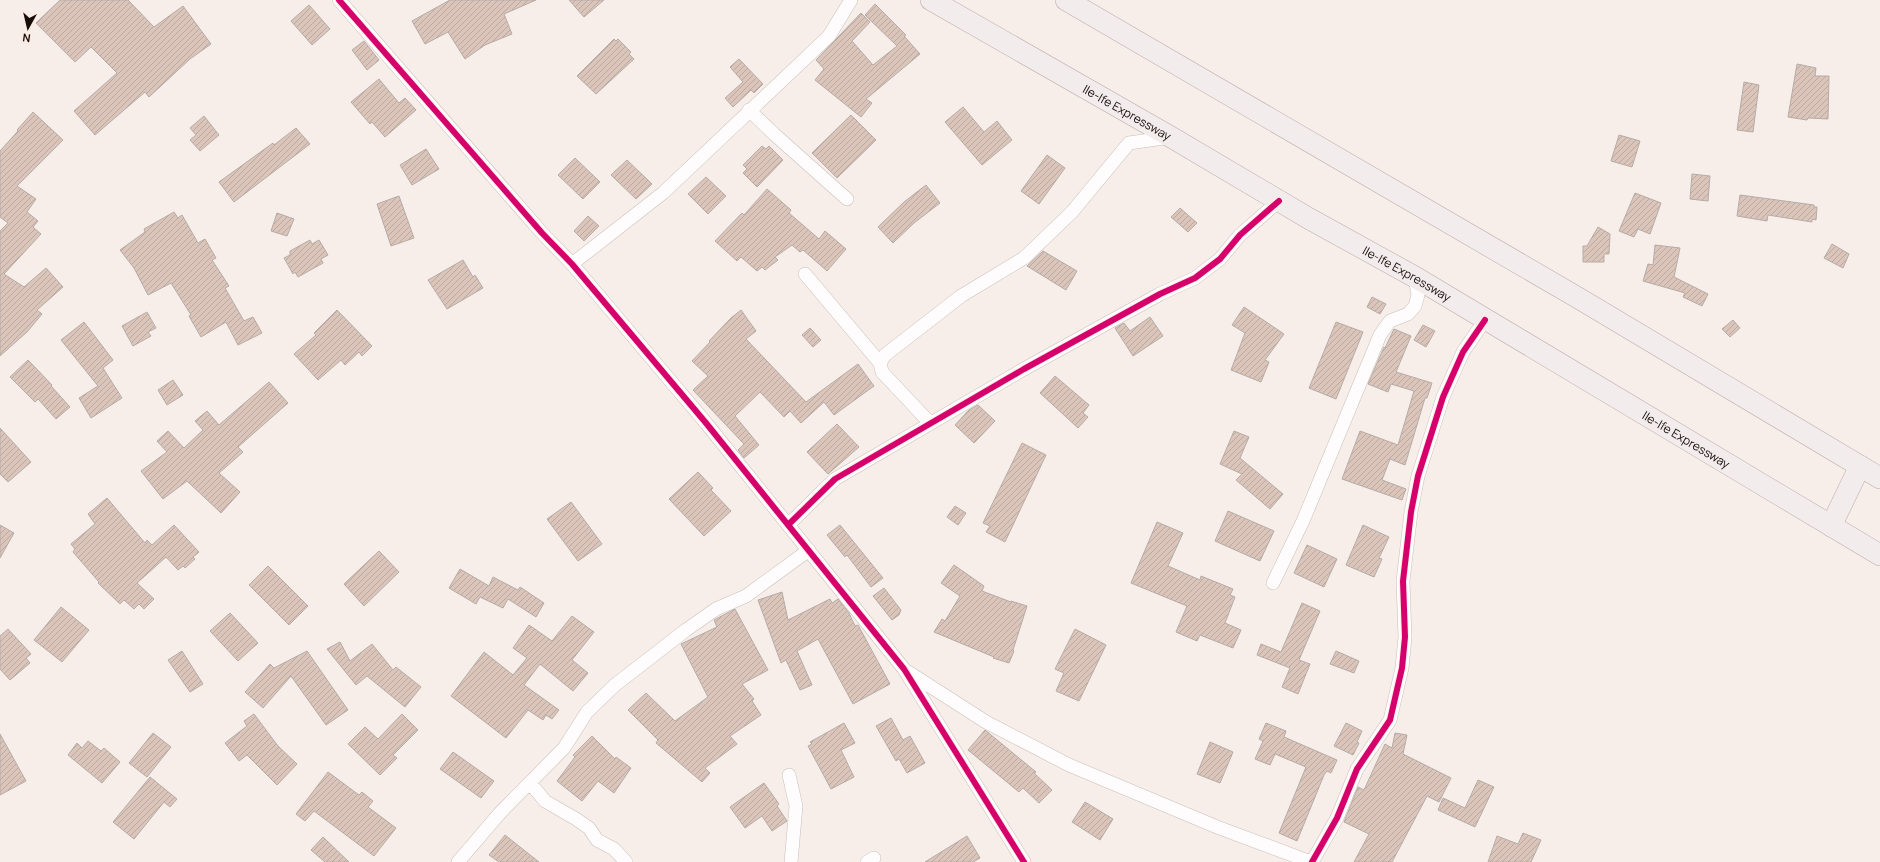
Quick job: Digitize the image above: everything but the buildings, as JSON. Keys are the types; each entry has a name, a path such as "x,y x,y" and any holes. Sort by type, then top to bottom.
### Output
{"main road":[{"name":"Ile-Ife Expressway","path":"931,0 1171,137 1279,201 1415,277 1880,555"},
{"path":"1066,0 1573,295 1880,478"},
{"path":"1831,526 1860,466"}],"street":[{"path":"339,0 542,233 572,264 788,524 904,669 982,796 1004,827 1024,862"},
{"path":"572,264 663,193 749,110 830,36 851,0"},
{"path":"749,110 847,199"},
{"path":"880,363 885,355 961,296 1024,258 1072,212 1129,143 1171,137"},
{"path":"788,524 835,479 895,446 930,423 1160,294 1195,278 1220,259 1240,235 1279,201"},
{"path":"805,274 880,363 882,372 930,423"},
{"path":"1273,583 1303,521 1380,336 1390,321 1408,314 1415,306 1418,295 1415,277"},
{"path":"904,669 986,722 1069,764 1217,827 1311,862 1337,818 1357,769 1390,720 1402,668 1405,636 1403,581 1411,512 1418,476 1443,397 1462,352 1485,320"},
{"path":"458,862 499,814 564,748 588,712 615,685 698,621 716,609 746,596 809,550"},
{"path":"790,775 796,806 791,862"},
{"path":"530,783 545,801 589,828 598,840 614,850 626,862"}],"cycle path":[{"path":"339,0 542,233 572,264 706,423 904,669 1024,862"},
{"path":"788,525 835,479 1024,369 1160,294 1195,278 1220,259 1240,235 1279,201"},
{"path":"1312,862 1337,818 1357,769 1390,720 1402,668 1405,637 1403,581 1411,512 1418,476 1443,397 1463,352 1485,320"}]}
